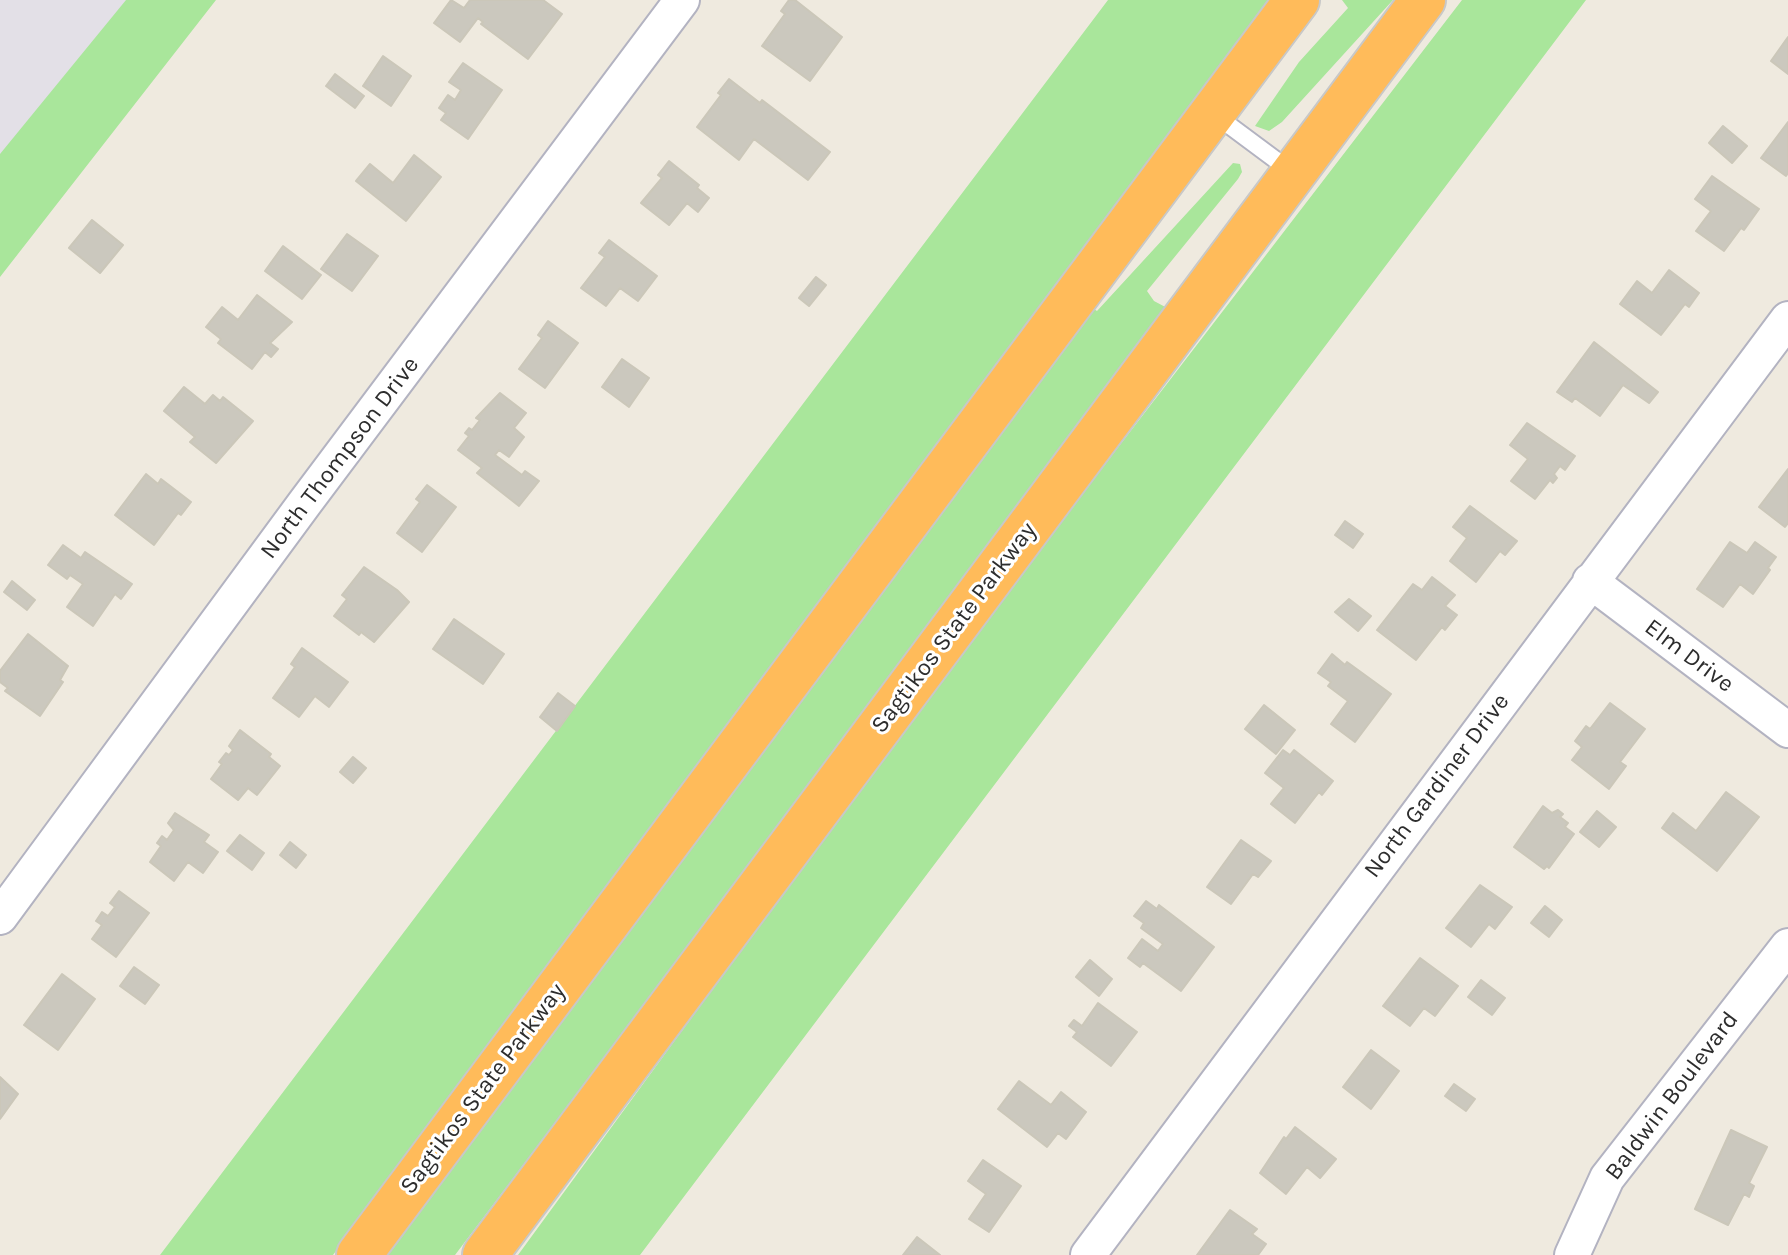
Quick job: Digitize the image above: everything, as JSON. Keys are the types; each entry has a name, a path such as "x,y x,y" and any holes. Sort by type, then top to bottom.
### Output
{"highway":[{"name":"Sagtikos State Parkway","path":"359,1255 1297,0"},
{"name":"Sagtikos State Parkway","path":"485,1255 1423,0"}],"street":[{"name":"North Thompson Drive","path":"0,917 304,504 682,0"},
{"name":"North Gardiner Drive","path":"1088,1255 1788,319"},
{"name":"Elm Drive","path":"1590,581 1788,730"},
{"name":"Baldwin Boulevard","path":"1572,1255 1607,1178 1788,946"}],"lane":[{"path":"1211,112 1293,173"}],"shaded area":[{"path":"0,0 127,0 0,163"}],"green space":[{"path":"126,0 216,0 0,277 0,154"},
{"path":"1108,0 1274,0 1043,304 333,1255 160,1255"},
{"path":"1342,0 1393,0 1282,122 1269,131 1255,126 1299,62 1348,8"},
{"path":"1462,0 1586,0 640,1255 518,1255 1053,532"},
{"path":"1233,163 1240,164 1242,172 1238,179 1147,291 1154,301 1171,310 455,1255 383,1255 1089,306 1097,311"}],"building":[{"path":"451,0 464,8 470,0 543,0 562,14 528,59 481,24 483,22 478,18 460,42 434,23"},
{"path":"789,0 795,0 842,37 810,81 762,46 785,14 781,11"},
{"path":"1788,37 1788,74 1771,61"},
{"path":"383,56 411,76 391,106 363,86"},
{"path":"463,63 502,90 468,139 441,120 446,113 439,108 448,95 455,100 461,90 449,82"},
{"path":"335,74 364,96 355,108 326,86"},
{"path":"729,79 830,152 808,180 754,139 739,160 697,127"},
{"path":"1788,122 1788,173 1786,176 1761,158"},
{"path":"1723,126 1747,146 1732,163 1709,143"},
{"path":"414,155 441,177 406,221 356,181 370,164 393,183"},
{"path":"669,161 699,185 697,188 709,198 698,212 687,203 669,225 641,203 662,178 658,175"},
{"path":"1712,176 1759,209 1724,251 1696,231 1711,211 1695,199"},
{"path":"92,220 123,245 100,273 69,248"},
{"path":"347,234 378,256 352,291 321,269"},
{"path":"609,240 657,276 638,301 620,288 606,306 581,288 605,257 599,253"},
{"path":"283,246 321,275 302,299 265,271"},
{"path":"1669,270 1699,293 1689,307 1685,304 1661,335 1620,304 1637,281 1652,293"},
{"path":"816,277 826,285 809,306 799,298"},
{"path":"257,295 292,322 270,343 278,349 271,357 265,352 252,369 218,343 221,339 206,327 222,307 238,320"},
{"path":"548,321 578,343 545,388 519,369 542,338 538,335"},
{"path":"1594,342 1658,392 1649,403 1623,385 1600,416 1575,398 1572,402 1557,392"},
{"path":"622,359 649,378 629,407 602,387"},
{"path":"184,387 205,404 213,395 220,401 223,397 253,421 216,463 190,442 195,437 164,411"},
{"path":"500,393 526,413 514,428 524,437 509,457 499,450 495,455 522,475 525,471 539,481 519,506 477,473 482,468 458,450 469,436 465,433 480,420 476,418"},
{"path":"1527,423 1575,456 1565,470 1560,466 1554,474 1557,478 1553,483 1550,480 1535,499 1511,481 1528,459 1510,445"},
{"path":"1788,469 1788,523 1785,527 1759,507"},
{"path":"146,474 158,484 161,479 191,502 181,515 178,513 154,545 115,515"},
{"path":"427,485 456,507 422,552 397,533 420,502 416,499"},
{"path":"1470,506 1517,541 1505,555 1500,551 1476,582 1450,561 1467,538 1453,527"},
{"path":"1345,521 1363,534 1353,548 1335,535"},
{"path":"1730,542 1747,553 1755,542 1776,557 1753,594 1740,584 1723,607 1697,589"},
{"path":"63,545 81,558 85,552 132,584 121,599 115,594 93,626 67,607 83,584 70,575 67,579 48,565"},
{"path":"364,567 409,602 374,642 334,616 347,599 342,595"},
{"path":"1432,577 1455,595 1445,606 1457,615 1445,630 1442,627 1416,660 1377,630 1413,584 1422,590"},
{"path":"12,581 35,600 27,610 4,592"},
{"path":"1349,599 1371,616 1358,631 1335,612"},
{"path":"454,619 504,654 483,684 433,649"},
{"path":"28,634 68,666 60,680 63,682 40,716 5,691 8,688 0,682 0,671"},
{"path":"302,648 348,682 329,707 315,696 299,717 273,698 295,667 291,664"},
{"path":"1332,654 1391,694 1355,742 1331,724 1348,701 1328,686 1331,682 1318,673"},
{"path":"558,693 575,706 557,731 540,717"},
{"path":"1610,703 1645,729 1620,762 1626,766 1609,789 1572,760 1582,747 1575,741 1586,726 1590,729"},
{"path":"1264,705 1295,730 1276,754 1245,729"},
{"path":"240,730 271,754 269,757 280,766 257,795 248,788 238,800 211,779 222,764 219,762 233,750 229,746"},
{"path":"1283,750 1290,755 1294,750 1333,781 1322,795 1319,792 1295,823 1271,804 1284,788 1265,773"},
{"path":"353,757 366,768 353,783 340,772"},
{"path":"1726,792 1759,817 1717,871 1662,828 1673,813 1696,831"},
{"path":"1543,806 1552,813 1558,810 1563,814 1560,817 1568,823 1565,827 1574,834 1549,868 1544,869 1514,847"},
{"path":"1597,811 1616,827 1599,847 1580,832"},
{"path":"175,813 209,835 204,842 218,852 203,873 188,862 174,881 150,862 161,846 157,843 162,836 167,840 174,830 168,823"},
{"path":"240,835 264,853 252,870 227,851"},
{"path":"1241,840 1271,861 1258,877 1253,874 1231,904 1207,887"},
{"path":"290,842 306,855 296,868 280,855"},
{"path":"1480,885 1512,907 1495,929 1489,924 1471,947 1446,928"},
{"path":"119,891 149,913 116,957 92,939 102,925 96,921 102,912 108,916 115,907 110,903"},
{"path":"1146,901 1157,909 1159,905 1214,947 1181,991 1143,963 1140,967 1128,958 1142,939 1158,951 1163,944 1141,928 1144,923 1134,916"},
{"path":"1545,906 1562,920 1549,937 1531,923"},
{"path":"1420,958 1458,986 1435,1016 1424,1008 1410,1026 1383,1006"},
{"path":"1090,960 1112,979 1099,996 1076,977"},
{"path":"134,967 159,985 145,1004 120,986"},
{"path":"62,974 95,999 58,1050 24,1025"},
{"path":"1481,980 1505,998 1492,1015 1468,997"},
{"path":"1098,1003 1137,1032 1111,1066 1073,1037 1077,1032 1069,1026 1074,1020 1082,1026"},
{"path":"1371,1050 1399,1071 1371,1109 1343,1087"},
{"path":"0,1077 18,1094 0,1119"},
{"path":"1019,1081 1051,1105 1061,1092 1086,1112 1066,1139 1058,1133 1047,1147 998,1109"},
{"path":"1454,1084 1475,1099 1466,1111 1445,1096"},
{"path":"1295,1127 1336,1159 1320,1178 1307,1167 1286,1194 1260,1173 1284,1137 1286,1139"},
{"path":"1731,1130 1767,1147 1749,1183 1754,1186 1749,1197 1744,1194 1728,1225 1695,1209"},
{"path":"983,1160 1021,1186 989,1232 969,1219 986,1194 968,1181"},
{"path":"1230,1210 1257,1229 1252,1234 1266,1244 1258,1255 1197,1255"},
{"path":"917,1237 940,1255 903,1255"}]}
